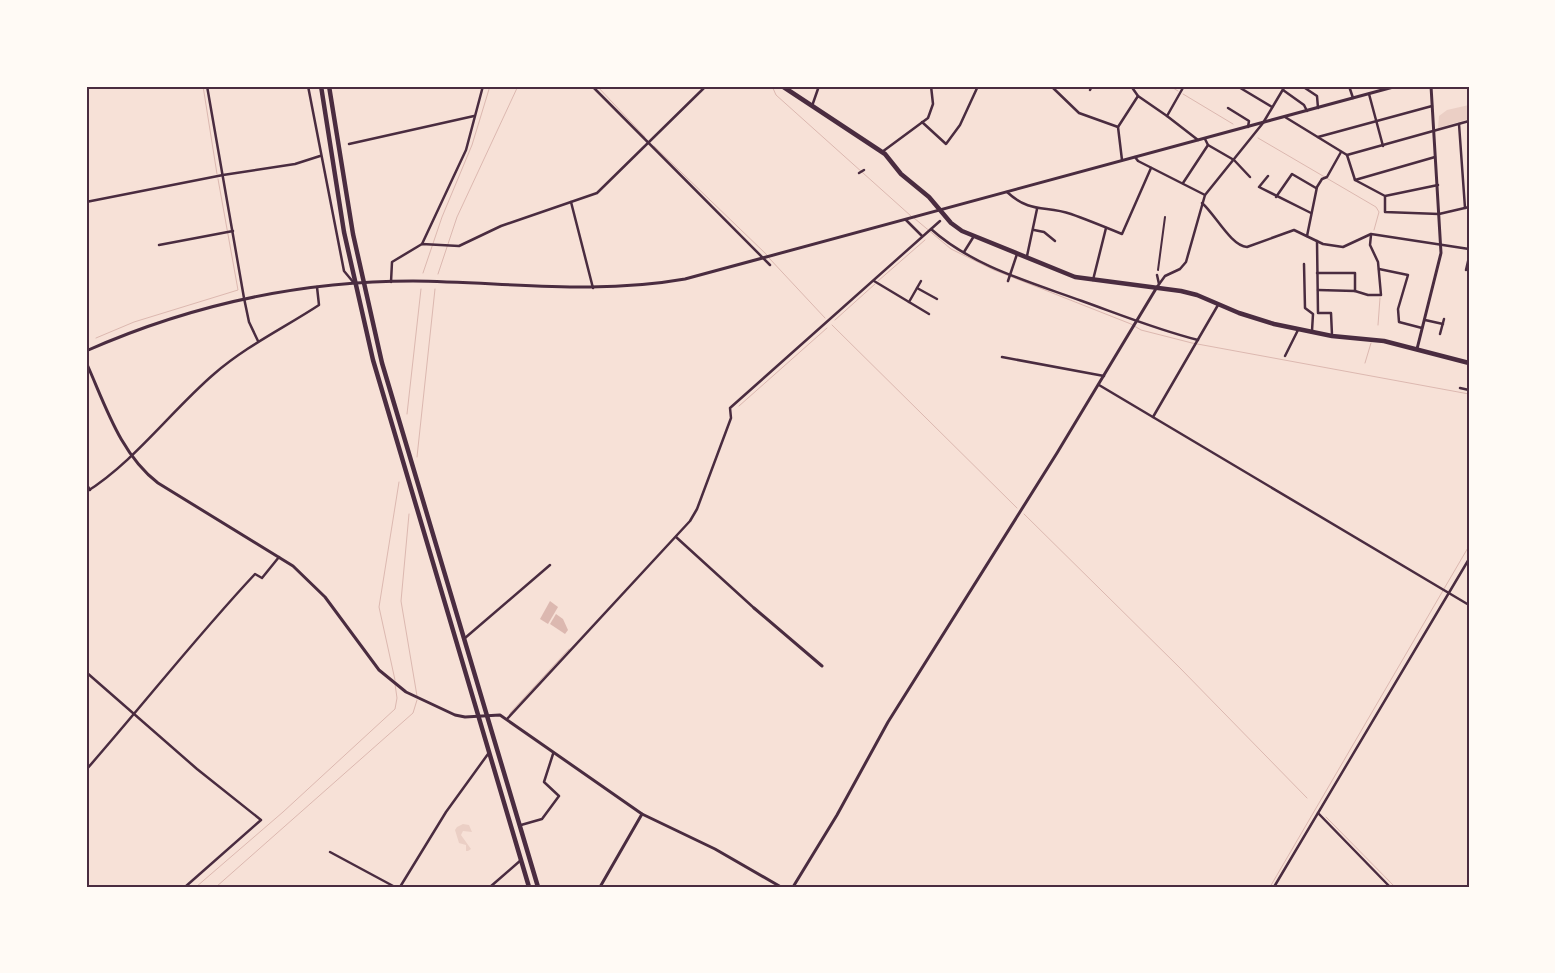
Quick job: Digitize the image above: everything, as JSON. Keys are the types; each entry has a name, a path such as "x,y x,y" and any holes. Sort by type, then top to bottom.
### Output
{"main road":[{"path":"322,86 339,206 354,283 381,389 529,887"},
{"path":"329,86 363,282 392,398 538,887"},
{"path":"782,86 882,152 900,174 929,197 955,227 1075,277 1158,286 1197,295 1256,319 1298,330 1332,336 1384,341 1469,363"}],"street":[{"path":"207,86 244,298 249,322 258,341"},
{"path":"308,86 320,156 344,271 354,283"},
{"path":"392,282 392,262 422,244 466,150 483,86"},
{"path":"592,86 770,264"},
{"path":"422,244 449,247 459,246 501,226 597,193 706,86"},
{"path":"812,106 819,86"},
{"path":"882,152 922,122 932,110 931,86"},
{"path":"922,122 946,144 960,125 978,86"},
{"path":"1051,86 1079,113 1118,127"},
{"path":"1090,90 1092,86"},
{"path":"1131,86 1138,96 1198,140"},
{"path":"1167,116 1184,86"},
{"path":"1237,86 1272,107"},
{"path":"793,887 837,815 888,722 1158,286 1165,276 1180,269 1186,262 1205,195 1263,123 1285,86"},
{"path":"1302,86 1317,96 1318,108"},
{"path":"1350,86 1353,98"},
{"path":"86,351 169,318 244,298 317,287 363,282 392,282 593,288 633,287 704,275 1397,86"},
{"path":"1417,348 1440,260 1441,244 1431,86"},
{"path":"1283,90 1304,105 1307,111"},
{"path":"1369,94 1383,146"},
{"path":"1122,161 1118,127 1138,96"},
{"path":"1318,137 1433,106"},
{"path":"1228,108 1249,121 1248,127"},
{"path":"349,144 474,116"},
{"path":"1285,117 1347,155 1469,121"},
{"path":"1385,196 1384,212 1440,214 1467,207 1459,124"},
{"path":"1204,139 1208,145 1234,160 1250,176"},
{"path":"1183,183 1208,145"},
{"path":"1307,236 1317,188 1322,179 1327,177 1341,152"},
{"path":"1347,155 1355,180 1385,196 1438,185"},
{"path":"86,202 223,175 295,164 320,156"},
{"path":"1135,157 1151,168 1205,195"},
{"path":"1355,180 1436,157"},
{"path":"1008,192 1016,200 1037,209 1050,208 1122,234 1151,168"},
{"path":"860,173 864,170"},
{"path":"1276,197 1292,174 1317,188"},
{"path":"1268,176 1259,187 1311,214"},
{"path":"571,202 593,288"},
{"path":"1202,203 1214,212 1229,236 1241,247 1247,247 1294,230 1317,242 1343,248 1372,234 1469,248"},
{"path":"1027,256 1037,209"},
{"path":"1158,270 1164,217"},
{"path":"906,220 922,236"},
{"path":"507,719 690,521 697,509 731,418 730,408 940,221"},
{"path":"1093,280 1106,228"},
{"path":"930,229 949,245 1011,275 1135,324 1197,342"},
{"path":"1034,230 1044,232 1055,240"},
{"path":"159,245 233,231"},
{"path":"1318,290 1355,291 1368,295 1381,295 1377,258 1370,245 1372,234"},
{"path":"964,253 974,236"},
{"path":"1317,242 1318,313 1331,313 1332,336"},
{"path":"1009,280 1018,253"},
{"path":"1466,270 1469,257"},
{"path":"1304,264 1304,308 1313,314 1312,333"},
{"path":"1379,269 1408,275 1398,309 1399,322 1422,328"},
{"path":"1317,273 1355,273 1355,291"},
{"path":"1157,275 1158,286"},
{"path":"874,281 929,314"},
{"path":"909,302 921,281"},
{"path":"86,492 130,455 213,375 258,341 317,306 320,302 317,287"},
{"path":"917,288 937,299"},
{"path":"1153,417 1218,305"},
{"path":"1440,334 1444,319"},
{"path":"1425,320 1443,324"},
{"path":"1285,356 1298,330"},
{"path":"1002,357 1104,376"},
{"path":"86,362 130,455 158,483 280,557 316,588 379,670 391,681 410,694 455,715 500,715 553,754 642,814 715,849 781,887"},
{"path":"1098,385 1469,606"},
{"path":"1460,388 1469,390"},
{"path":"86,483 90,490"},
{"path":"676,537 754,608 822,666"},
{"path":"86,770 136,714 213,619 255,574 262,578 280,557"},
{"path":"1274,887 1469,559"},
{"path":"464,639 550,565"},
{"path":"86,672 197,769 261,820 185,887"},
{"path":"400,887 446,812 489,752"},
{"path":"519,825 542,819 559,796 544,782 553,754"},
{"path":"1317,812 1390,887"},
{"path":"600,887 642,814"},
{"path":"330,852 395,887"},
{"path":"490,887 521,860"}],"shaded area":[{"path":"1469,105 1469,119 1438,128 1439,116 1447,110"},
{"path":"550,601 558,607 548,624 540,619"},
{"path":"556,614 563,619 568,630 565,634 550,624"},
{"path":"463,824 469,825 472,832 463,831 461,835 471,849 468,851 466,851 466,845 459,843 455,830"}],"waterway":[{"path":"203,86 217,174"},
{"path":"423,273 442,217 472,145 490,86"},
{"path":"438,274 457,217 518,86"},
{"path":"597,86 645,137"},
{"path":"772,86 776,95 911,216"},
{"path":"1170,86 1178,91"},
{"path":"1183,94 1233,124"},
{"path":"1258,138 1376,207 1379,212 1374,230"},
{"path":"654,146 767,255"},
{"path":"96,338 134,322 238,290 218,179"},
{"path":"914,218 951,249 994,270 1131,324 1141,330 1192,343 1469,394"},
{"path":"878,281 925,240"},
{"path":"769,258 825,318"},
{"path":"835,320 875,284"},
{"path":"407,414 421,289"},
{"path":"417,457 435,289"},
{"path":"1378,325 1380,298"},
{"path":"832,325 1017,508"},
{"path":"739,406 827,328"},
{"path":"1365,363 1371,343"},
{"path":"395,680 379,607 399,482"},
{"path":"409,514 401,601 417,696"},
{"path":"1024,514 1180,668 1307,798"},
{"path":"1270,887 1469,546"},
{"path":"510,713 569,649"},
{"path":"196,887 283,812 395,709 397,698 395,684"},
{"path":"216,887 413,713 417,700"},
{"path":"1326,817 1395,887"}]}
